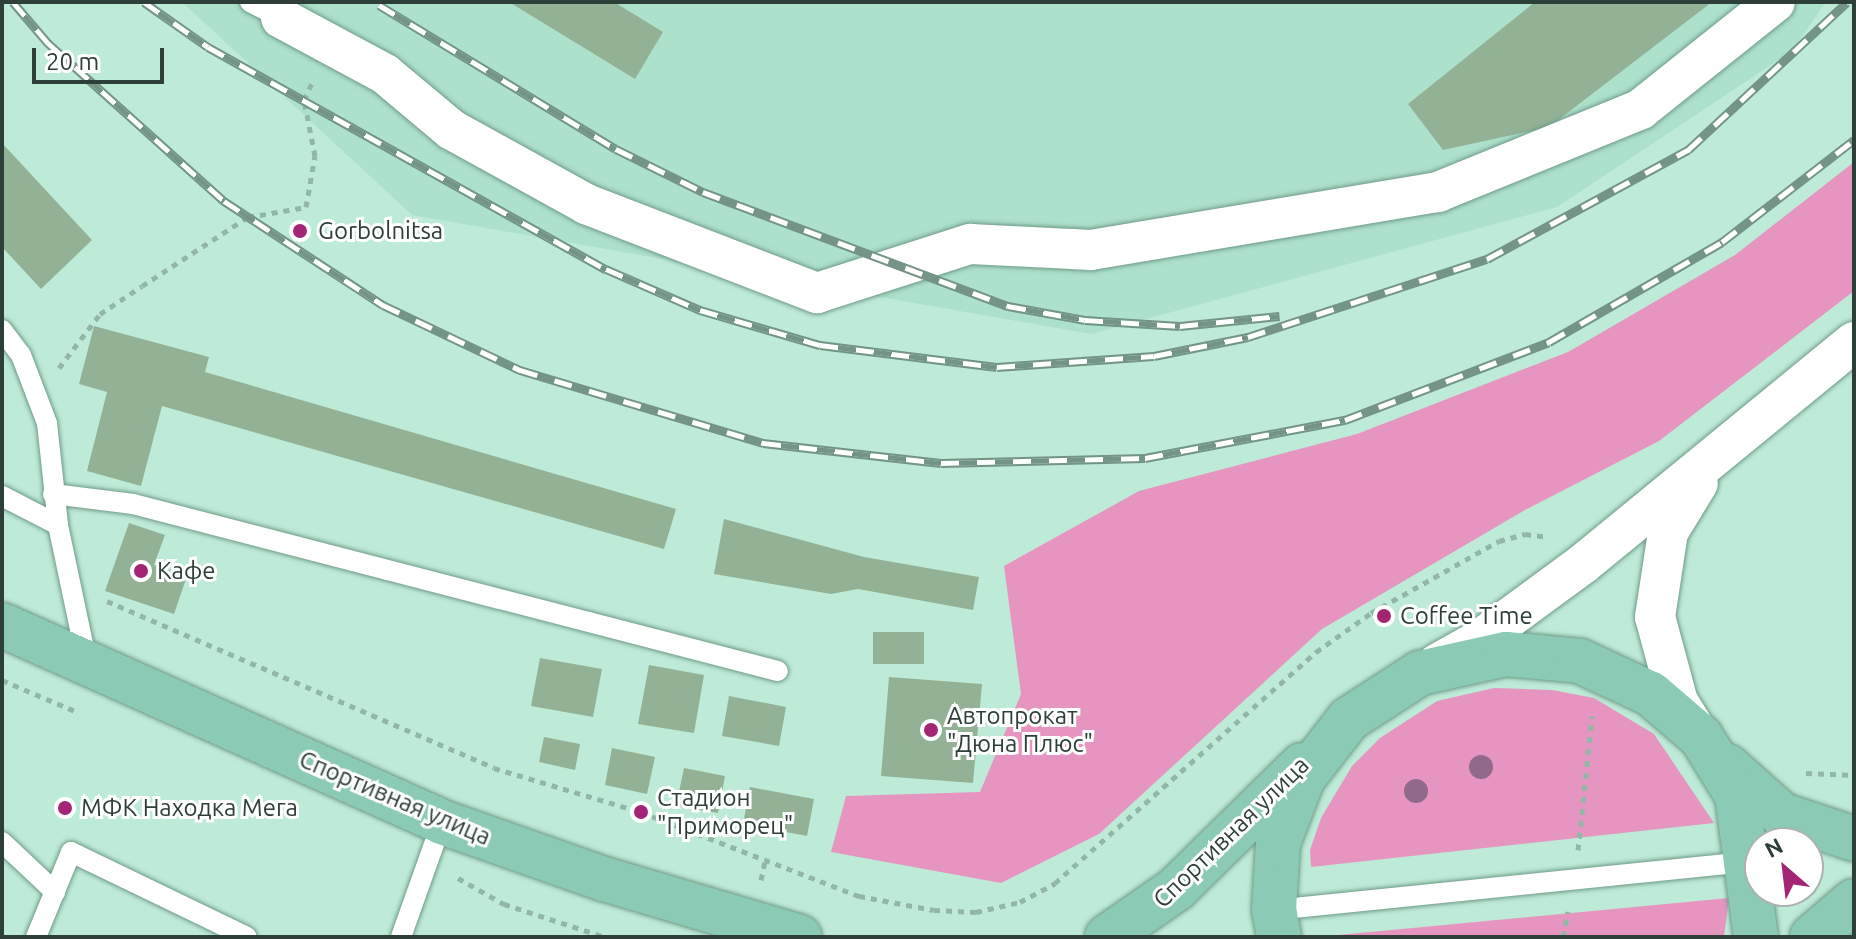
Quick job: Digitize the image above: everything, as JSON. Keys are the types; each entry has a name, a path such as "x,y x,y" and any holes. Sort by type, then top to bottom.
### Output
{"main road":[{"name":"Спортивная улица","path":"2,625 442,822 604,879 800,937"},
{"path":"1276,923 1278,843 1303,778 1349,719 1420,673 1506,654 1580,661 1651,694 1701,737 1749,790 1782,815 1854,839"},
{"name":"Спортивная улица","path":"1107,937 1176,889 1349,719"},
{"path":"1701,737 1737,795 1744,834"},
{"path":"1812,937 1854,901"},
{"path":"1753,907 1756,937"}],"street":[{"path":"270,7 385,74 452,130 586,204 817,293 970,244 1091,250 1438,192 1641,109 1775,2"},
{"path":"1420,673 1478,641 1584,563 1854,342"},
{"path":"1701,737 1678,702 1666,667 1655,617 1658,569 1668,532 1697,485 1741,436"}],"lane":[{"path":"2,330 21,355 47,423 58,525 87,663"},
{"path":"53,494 133,504 778,671"},
{"path":"2,496 58,525"},
{"path":"401,937 442,822"},
{"path":"2,842 55,892"},
{"path":"36,937 71,852 247,937"},
{"path":"1276,923 1575,879 1744,862"}],"path":[{"path":"37,396 100,314 248,217 306,207 315,156 304,100 329,43"},
{"path":"70,585 494,768 641,812 859,896 934,910 976,912 1020,902 1055,883 1316,652 1428,578 1499,541 1525,534 1546,535 1584,563"},
{"path":"1563,937 1575,879 1592,713"}],"shaded area":[{"path":"182,2 1826,2 1792,51 1557,207 1091,334 412,215"},
{"path":"1854,162 1854,291 1659,441 1525,510 1322,629 1099,834 1001,883 831,852 846,796 980,792 1021,694 1004,566 1139,491 1357,434 1568,352 1735,255"},
{"path":"1494,688 1552,690 1594,698 1654,734 1714,823 1311,867 1310,850 1321,818 1352,766 1380,738 1437,701"},
{"path":"1729,898 1724,937 1317,937"}],"building":[{"path":"509,2 614,2 663,32 635,79"},
{"path":"1535,2 1712,2 1549,127 1443,150 1408,104"},
{"path":"2,143 92,240 41,289 2,247"},
{"path":"94,326 209,357 205,372 676,509 664,549 162,406 141,486 87,471 107,392 79,384"},
{"path":"724,519 864,557 979,577 973,610 858,589 831,594 714,574"},
{"name":"Кафе","path":"129,523 165,535 154,565 187,576 174,614 105,591"},
{"path":"873,632 924,632 924,664 873,664"},
{"path":"540,658 602,669 593,717 531,706"},
{"path":"649,665 704,675 694,733 638,724"},
{"name":"Автопрокат \"Дюна Плюс\"","path":"889,677 982,684 973,783 881,776"},
{"path":"729,696 786,707 779,746 722,736"},
{"path":"544,737 580,744 575,770 539,762"},
{"path":"612,748 655,757 647,794 605,785"},
{"path":"684,768 725,776 718,813 676,806"},
{"path":"750,787 814,799 807,836 743,824"}],"railway":[{"path":"13,2 48,43 224,201 383,305 520,370 763,443 941,463 1145,458 1345,420 1549,342 1722,242 1854,140"},
{"path":"144,2 208,47 606,269 700,310 820,345 997,367 1154,356 1248,337 1487,259 1688,150 1847,2"},
{"path":"379,5 616,149 703,192 1008,306 1085,320 1180,326 1280,316"}],"place":[{"name":"Gorbolnitsa","path":"300,231"},
{"name":"Кафе","path":"141,571"},
{"name":"Coffee Time","path":"1384,616"},
{"name":"Автопрокат \"Дюна Плюс\"","path":"931,730"},
{"name":"МФК Находка Мега","path":"65,808"},
{"name":"Стадион \"Приморец\"","path":"641,812"}]}
